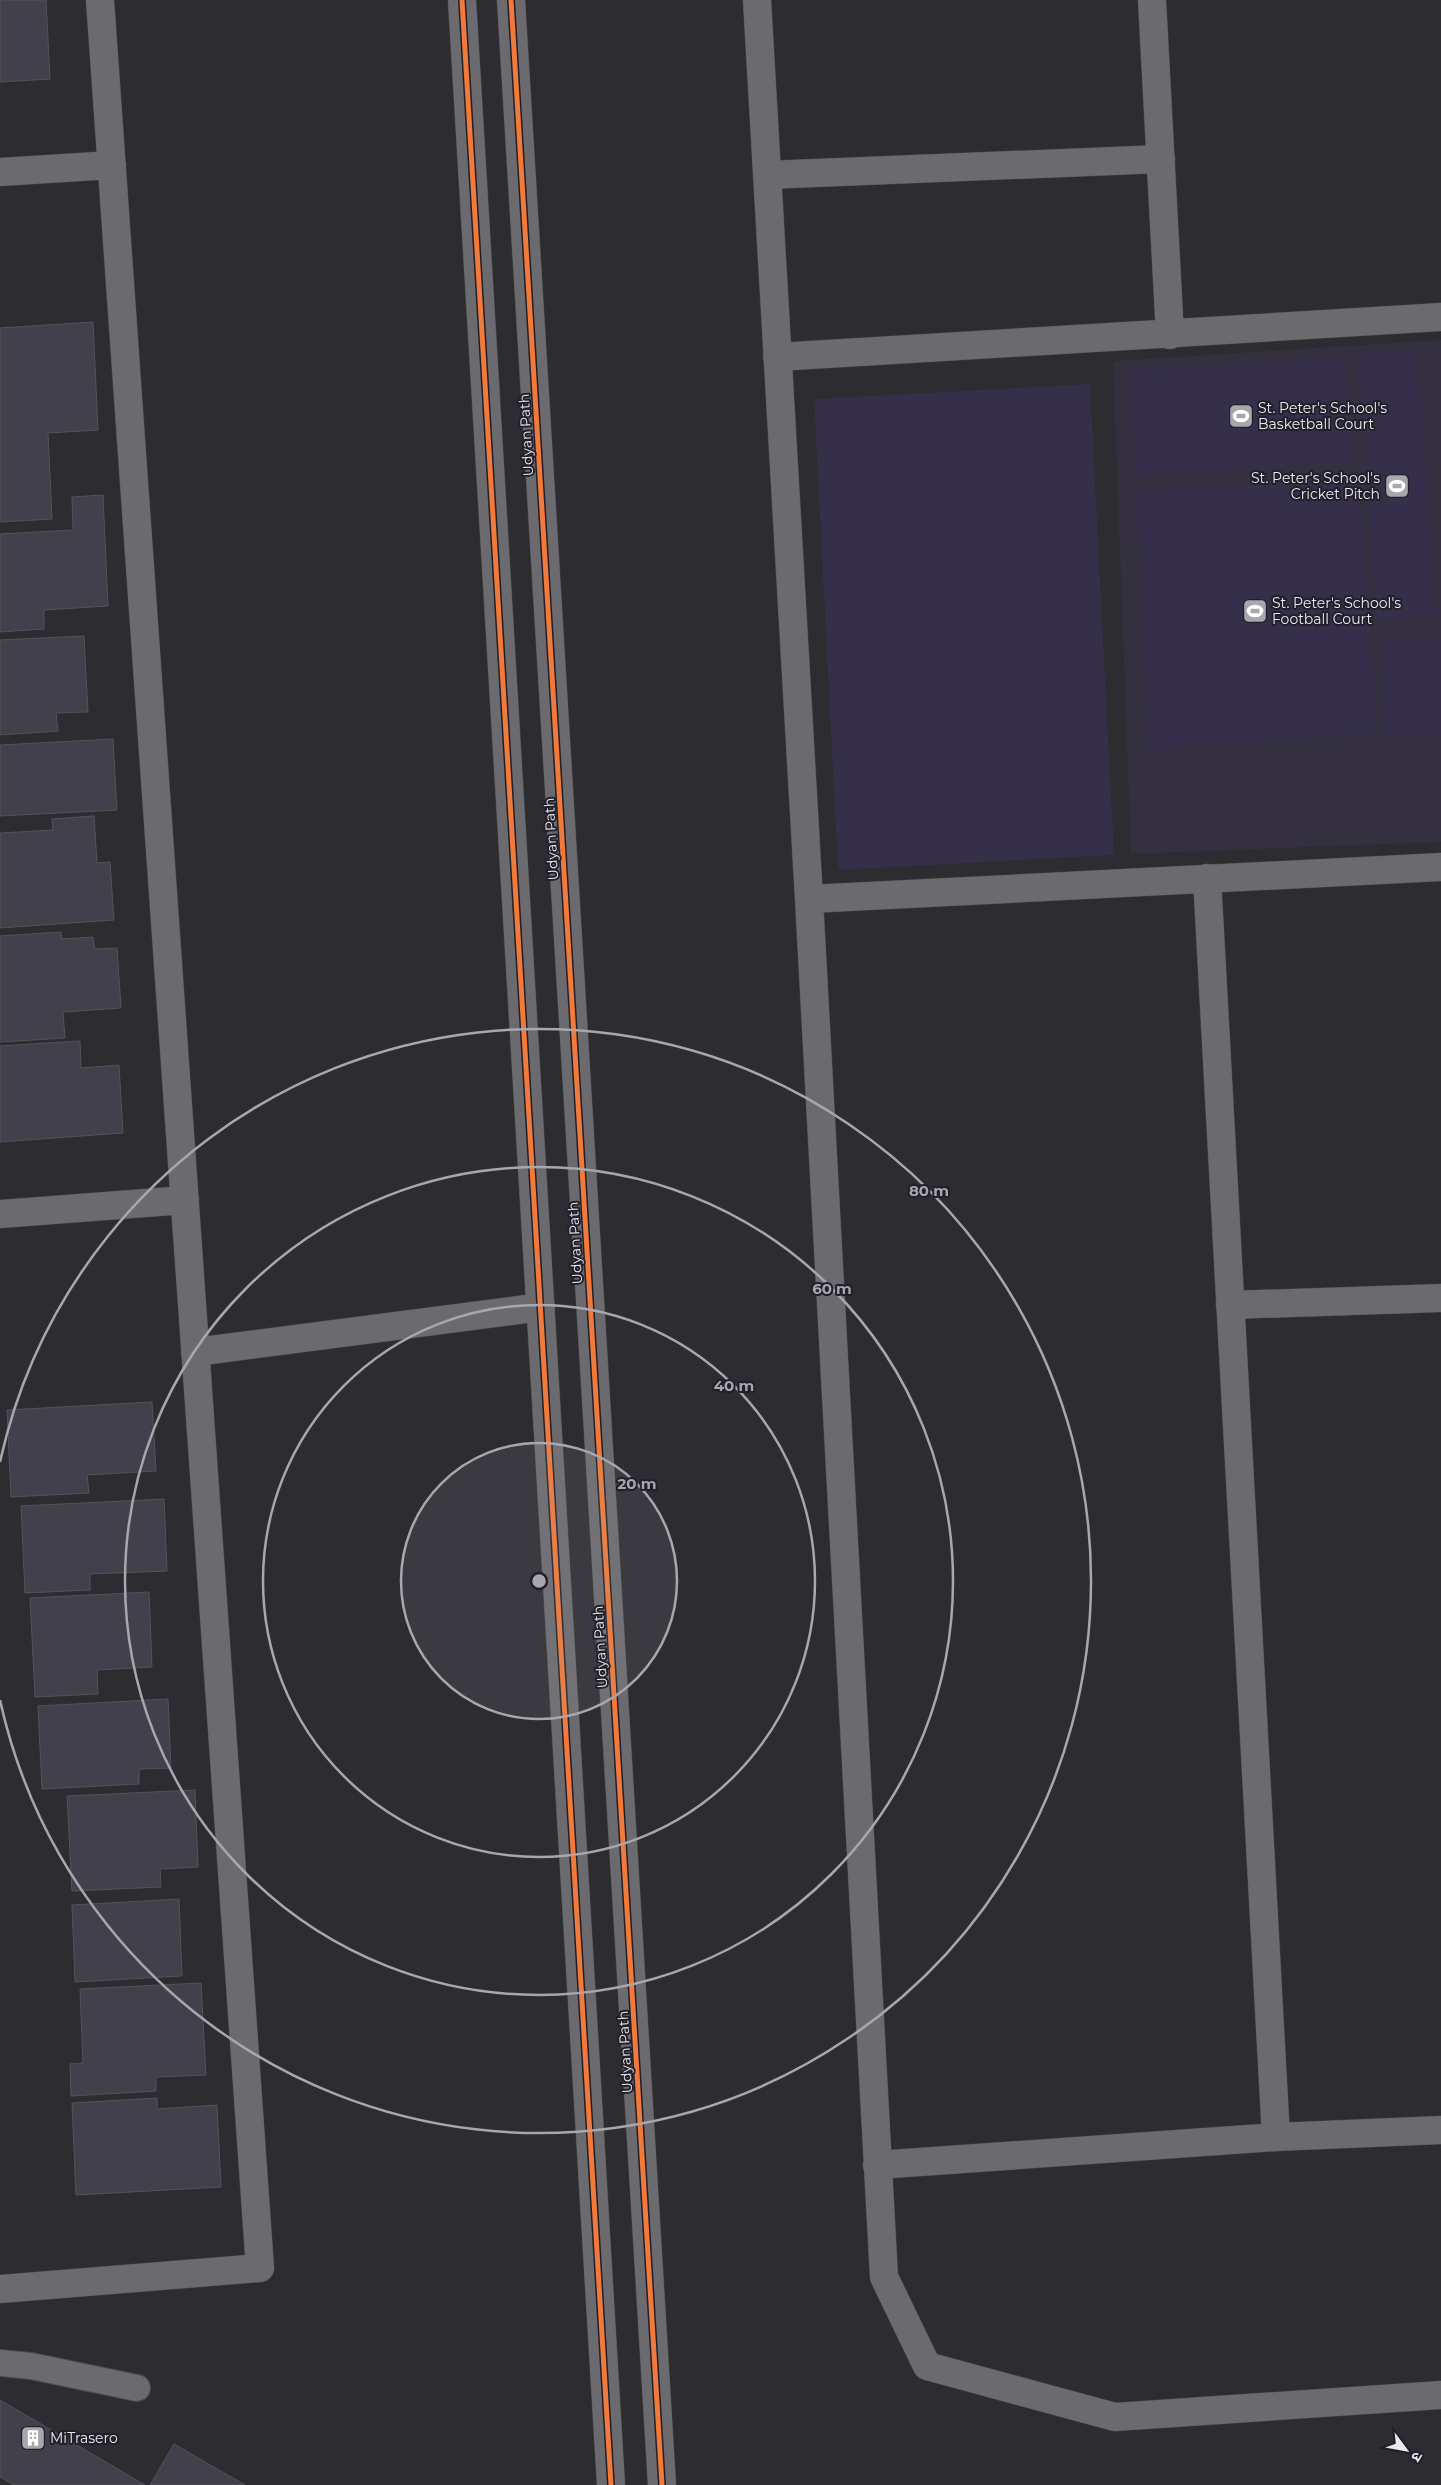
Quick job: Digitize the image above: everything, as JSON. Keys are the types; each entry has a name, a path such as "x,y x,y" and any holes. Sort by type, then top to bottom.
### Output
{"street":[{"path":"0,2289 260,2268 100,0"},
{"path":"462,0 611,2485"},
{"name":"Udyan Path","path":"511,0 662,2485"},
{"path":"757,0 809,899 884,2277 927,2366 1115,2417 1441,2395"},
{"path":"1152,0 1170,335"},
{"path":"766,176 1161,159"},
{"path":"0,172 112,165"},
{"path":"777,357 1170,335 1441,317"},
{"path":"809,899 1441,867"},
{"path":"1207,878 1276,2137"},
{"path":"0,1214 185,1200"},
{"path":"1230,1305 1441,1298"},
{"path":"195,1352 541,1307"},
{"path":"877,2165 1276,2137 1441,2130"}],"lane":[{"path":"0,2363 30,2366 137,2388"}],"shaded area":[{"path":"1441,340 1441,842 1131,854 1113,361"},
{"name":"St. Peter's School's Cricket Pitch","path":"1418,350 1436,617 1377,623 1357,355"},
{"name":"St. Peter's School's Basketball Court","path":"1345,358 1354,461 1135,477 1130,371"},
{"path":"1090,384 1114,855 838,870 814,399"},
{"name":"St. Peter's School's Football Court","path":"1358,474 1378,732 1149,751 1136,491"},
{"path":"1441,637 1441,733 1384,738 1382,641"}],"building":[{"path":"0,0 46,0 50,79 0,82"},
{"path":"93,322 98,430 48,433 52,519 0,522 0,328"},
{"path":"103,495 108,606 44,610 44,629 0,632 0,534 73,530 72,497"},
{"path":"84,636 88,712 56,713 58,731 0,735 0,640"},
{"path":"113,739 117,810 0,816 0,745"},
{"path":"94,816 97,863 110,862 114,920 0,928 0,833 53,830 52,819"},
{"path":"61,932 62,939 93,937 95,949 117,948 121,1008 63,1012 65,1038 0,1042 0,936"},
{"path":"80,1041 81,1068 119,1065 123,1133 0,1142 0,1046"},
{"path":"152,1402 156,1471 87,1475 89,1493 11,1497 7,1410"},
{"path":"164,1499 167,1571 90,1574 90,1590 25,1593 21,1506"},
{"path":"149,1592 152,1667 97,1670 98,1694 35,1697 30,1598"},
{"path":"168,1699 171,1768 139,1769 139,1784 42,1789 38,1706"},
{"path":"195,1790 198,1867 160,1869 161,1887 72,1891 67,1796"},
{"path":"179,1899 182,1976 75,1982 72,1905"},
{"path":"201,1983 206,2075 156,2077 156,2091 71,2096 70,2064 83,2063 80,1989"},
{"path":"157,2098 157,2109 217,2105 221,2187 76,2195 72,2103"},
{"name":"MiTrasero","path":"0,2400 145,2485 14,2485 0,2477"},
{"path":"174,2444 245,2485 150,2485"}],"cycle path":[{"path":"462,0 611,2485"},
{"path":"511,0 662,2485"}],"place":[{"name":"St. Peter's School's Basketball Court","path":"1241,416"},
{"name":"St. Peter's School's Cricket Pitch","path":"1397,486"},
{"name":"St. Peter's School's Football Court","path":"1255,611"},
{"name":"MiTrasero","path":"33,2438"}]}
